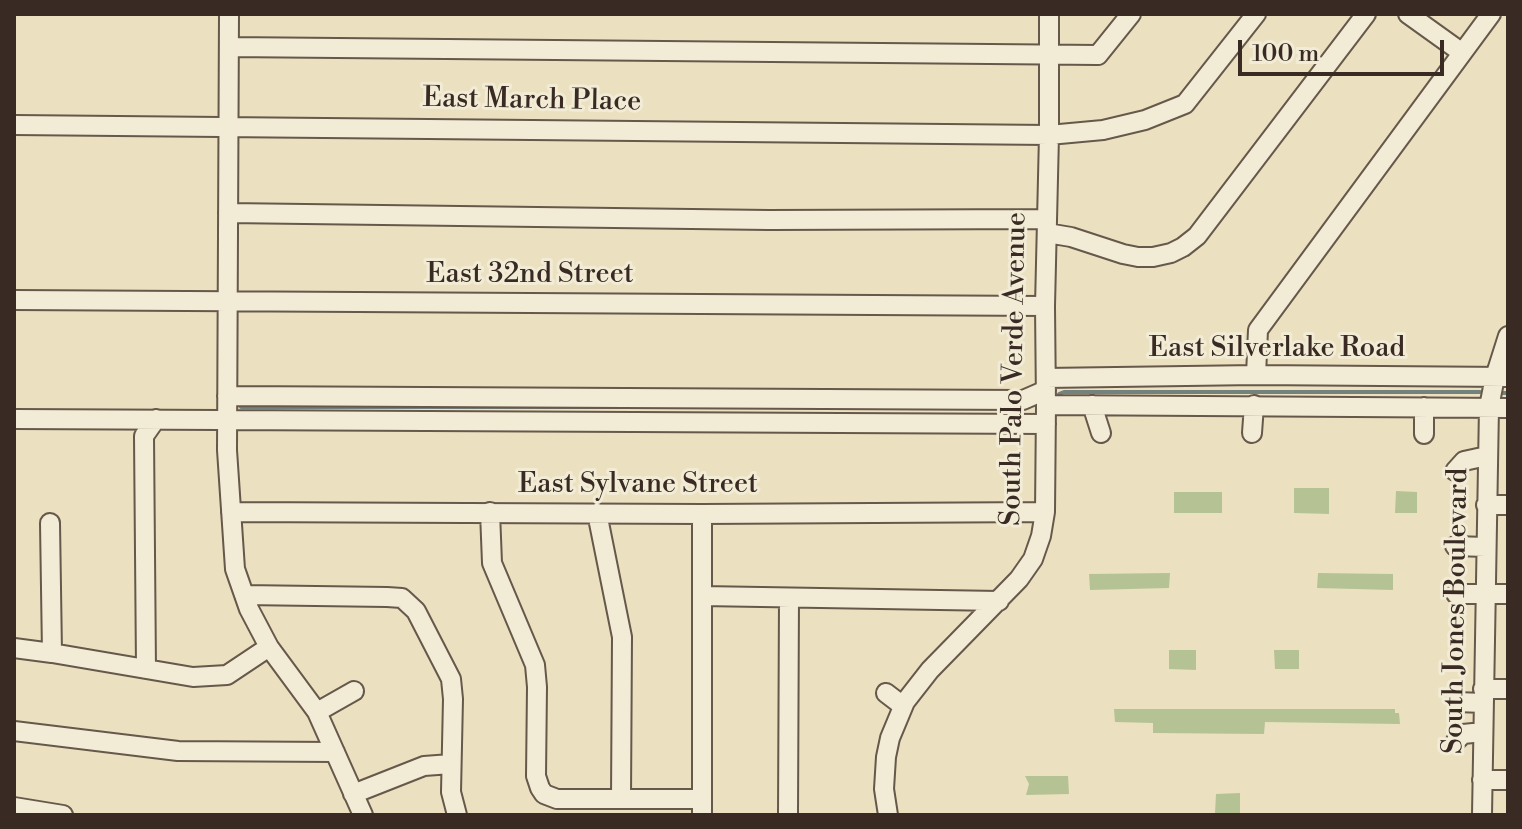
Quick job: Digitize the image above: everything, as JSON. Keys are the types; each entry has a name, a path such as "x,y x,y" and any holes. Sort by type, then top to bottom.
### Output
{"street":[{"path":"229,14 227,419 235,569 269,647 317,712 361,814"},
{"name":"South Palo Verde Avenue","path":"888,815 884,789 886,757 903,706 930,670 1019,579 1033,559 1041,536 1045,512 1049,14"},
{"path":"229,47 1098,55 1131,14"},
{"name":"East March Place","path":"14,125 1049,135 1103,130 1145,120 1185,104 1256,14"},
{"path":"228,213 1047,226 1123,254 1138,257 1162,255 1183,247 1197,236 1366,14"},
{"path":"1408,14 1461,52"},
{"path":"1256,375 1258,330 1491,14"},
{"name":"East 32nd Street","path":"14,300 1045,306"},
{"name":"South Jones Boulevard","path":"1482,815 1489,407 1502,377 1508,336"},
{"name":"East Silverlake Road","path":"1046,391 1256,375 1502,377"},
{"path":"227,396 1023,400 1046,391"},
{"name":"East Silverlake Road","path":"1046,391 1092,405 1508,408"},
{"path":"1092,405 1101,433"},
{"path":"1252,433 1254,405"},
{"path":"1424,407 1424,434"},
{"path":"14,419 1046,424"},
{"path":"146,669 144,436 156,419"},
{"path":"1455,471 1464,461 1487,456"},
{"path":"1486,505 1508,505"},
{"name":"East Sylvane Street","path":"231,512 1045,512"},
{"path":"490,512 492,563 535,665 536,776 544,794 557,799 621,798 702,807 702,514"},
{"path":"597,513 622,637 621,798"},
{"path":"50,523 52,653"},
{"path":"1455,546 1485,547"},
{"path":"1456,594 1508,594"},
{"path":"244,595 402,598 416,611 451,679 451,792 457,815"},
{"path":"702,596 999,601"},
{"path":"788,815 789,598"},
{"path":"14,648 193,677 227,675 269,647"},
{"path":"1457,702 1508,689"},
{"path":"317,712 354,691"},
{"path":"886,693 903,706"},
{"path":"14,731 178,751 335,752"},
{"path":"1456,741 1463,734 1483,732"},
{"path":"353,794 424,766 451,764"},
{"path":"1482,780 1508,780"},
{"path":"14,807 63,815"}],"green space":[{"path":"1294,488 1329,488 1329,514 1294,513"},
{"path":"1396,491 1417,492 1417,513 1395,513"},
{"path":"1174,492 1222,492 1222,513 1174,513"},
{"path":"1170,573 1169,588 1090,590 1089,574"},
{"path":"1318,573 1393,574 1393,590 1317,588"},
{"path":"1169,650 1196,650 1196,670 1169,669"},
{"path":"1274,650 1299,650 1299,669 1275,669"},
{"path":"1114,709 1395,709 1395,713 1399,713 1400,724 1265,722 1264,734 1153,733 1153,723 1115,722"},
{"path":"1025,776 1068,776 1069,794 1026,795 1029,784"},
{"path":"1240,793 1240,813 1215,813 1216,794"}],"waterway":[{"path":"1059,394 1480,392"},
{"path":"1503,393 1508,393"},
{"path":"241,407 663,407"}]}
